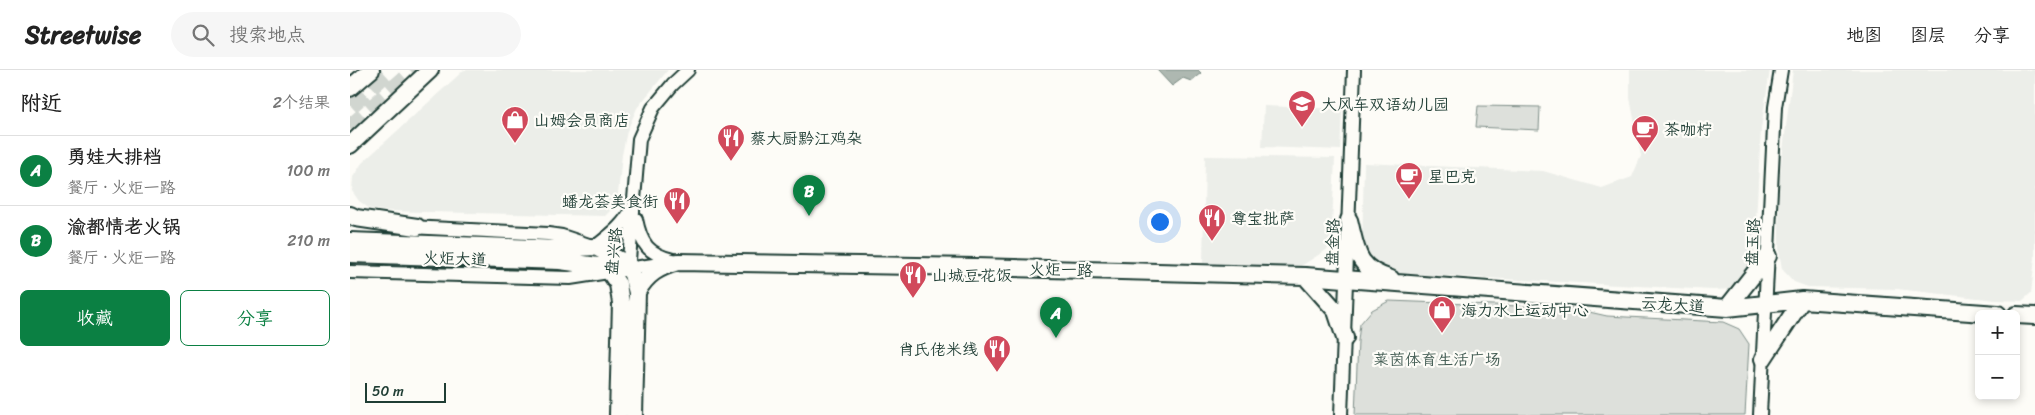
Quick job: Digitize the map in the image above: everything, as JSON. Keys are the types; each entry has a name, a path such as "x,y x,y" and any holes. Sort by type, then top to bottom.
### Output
{"main road":[{"path":"350,88 371,70"},
{"path":"350,145 430,70"},
{"path":"350,215 356,218 417,227"},
{"path":"1349,220 1358,256 1374,273 1408,284"},
{"name":"火炬大道","path":"350,241 559,255"},
{"path":"559,255 595,247 630,267 637,292 634,415"},
{"name":"火炬大道","path":"350,254 559,255"},
{"path":"559,255 598,266 608,272 618,284 621,303 618,415"},
{"path":"1727,308 1768,256"},
{"name":"火炬一路","path":"637,292 649,275 656,269 678,262 966,266 1305,276 1347,280"},
{"path":"1305,276 1336,311 1345,338"},
{"name":"云龙大道","path":"1347,280 1727,308 1802,300 1975,312"},
{"path":"1763,359 1802,300"},
{"path":"2020,315 2035,316"}],"street":[{"name":"盘兴路","path":"621,303 630,267 638,139 653,108 673,84 688,70"},
{"name":"盘金路","path":"1341,415 1354,70"},
{"name":"盘玉路","path":"1760,415 1775,107 1781,70"},
{"path":"350,224 548,234 562,236 595,247 616,231 626,220 634,205"},
{"path":"634,205 643,243 660,257 678,262"},
{"path":"350,272 570,278 630,267 678,262"}],"shaded area":[{"path":"464,70 668,70 637,108 627,131 622,155 617,204 605,216 385,211 370,209 359,201 352,191 353,177 362,163"},
{"path":"1157,70 1198,70 1201,73 1191,81 1183,78 1172,86"},
{"path":"1630,70 1770,70 1761,129 1754,258 1746,278 1732,289 1713,290 1390,273 1374,264 1362,248 1364,163 1543,171 1602,188 1632,177 1641,156 1630,98"},
{"path":"1793,70 2035,70 2035,257 2031,293 2022,301 1996,300 1897,289 1808,287 1794,282 1782,269 1779,251 1779,182"},
{"name":"大风车双语幼儿园","path":"1264,106 1342,109 1340,150 1262,147"},
{"path":"1205,156 1335,158 1331,247 1301,266 1203,263"}],"green space":[{"path":"1478,106 1540,107 1539,130 1476,127"},
{"name":"莱茵体育生活广场","path":"1389,301 1571,308 1607,316 1723,322 1739,329 1749,344 1745,415 1355,415 1360,324 1372,310"}],"tunnel":[{"path":"350,105 388,70"},
{"path":"350,129 416,70"}],"place":[{"name":"大风车双语幼儿园","path":"1302,128"},
{"name":"山姆会员商店","path":"515,144"},
{"name":"茶咖柠","path":"1645,153"},
{"name":"蔡大厨黔江鸡杂","path":"731,162"},
{"name":"星巴克","path":"1409,200"},
{"name":"渝都情老火锅","path":"809,216"},
{"name":"蟠龙荟美食街","path":"677,225"},
{"name":"尊宝批萨","path":"1212,242"},
{"name":"山城豆花饭","path":"913,299"},
{"name":"海力水上运动中心","path":"1442,334"},
{"name":"勇娃大排档","path":"1056,338"},
{"name":"肖氏佬米线","path":"997,373"}]}
